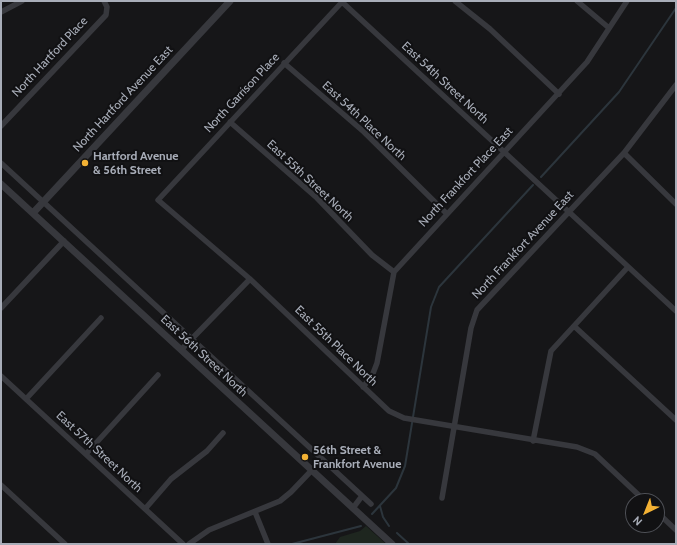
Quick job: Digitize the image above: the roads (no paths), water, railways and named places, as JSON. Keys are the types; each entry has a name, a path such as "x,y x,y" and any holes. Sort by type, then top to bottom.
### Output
{"street":[{"path":"1,12 22,1"},
{"name":"North Hartford Place","path":"1,126 81,39 106,15 107,7 104,1"},
{"path":"455,1 490,29 559,94"},
{"path":"577,1 609,28"},
{"name":"North Frankfort Place East","path":"363,387 372,376 377,363 389,289 394,272 446,213 559,94 587,62 626,1"},
{"name":"North Hartford Avenue East","path":"33,213 227,2"},
{"name":"North Garrison Place","path":"158,200 341,2"},
{"name":"East 54th Street North","path":"341,2 676,311"},
{"name":"East 54th Place North","path":"284,63 364,132 446,213"},
{"name":"North Frankfort Avenue East","path":"442,498 471,328 477,310 624,153 674,93 676,85"},
{"name":"East 55th Street North","path":"230,122 317,198 372,255 394,272"},
{"path":"624,153 676,204"},
{"name":"East 56th Street North","path":"1,163 371,504"},
{"name":"East 56th Street North","path":"1,184 392,544"},
{"name":"East 55th Place North","path":"158,200 250,279 389,411 404,418 533,441"},
{"path":"1,308 64,241"},
{"path":"628,267 552,351 533,441 576,448 595,454 637,493"},
{"path":"181,350 250,279"},
{"path":"26,399 101,318"},
{"path":"574,326 676,420"},
{"path":"86,454 158,375"},
{"name":"East 57th Street North","path":"1,376 183,544"},
{"path":"145,509 172,479 207,451 223,433"},
{"path":"189,544 209,530 256,512 286,496 312,470"},
{"path":"1,485 66,544"},
{"path":"353,508 362,496"},
{"path":"256,512 268,544"},
{"path":"665,520 676,530"}],"waterway":[{"path":"541,177 619,92 676,8"},
{"path":"372,514 396,488 405,466 431,307 439,287 533,185"},
{"path":"380,506 383,517 389,526"},
{"path":"292,544 361,526"},
{"path":"397,533 409,544"}],"place":[{"name":"Hartford Avenue & 56th Street","path":"85,163"},
{"name":"56th Street & Frankfort Avenue","path":"305,457"}]}
